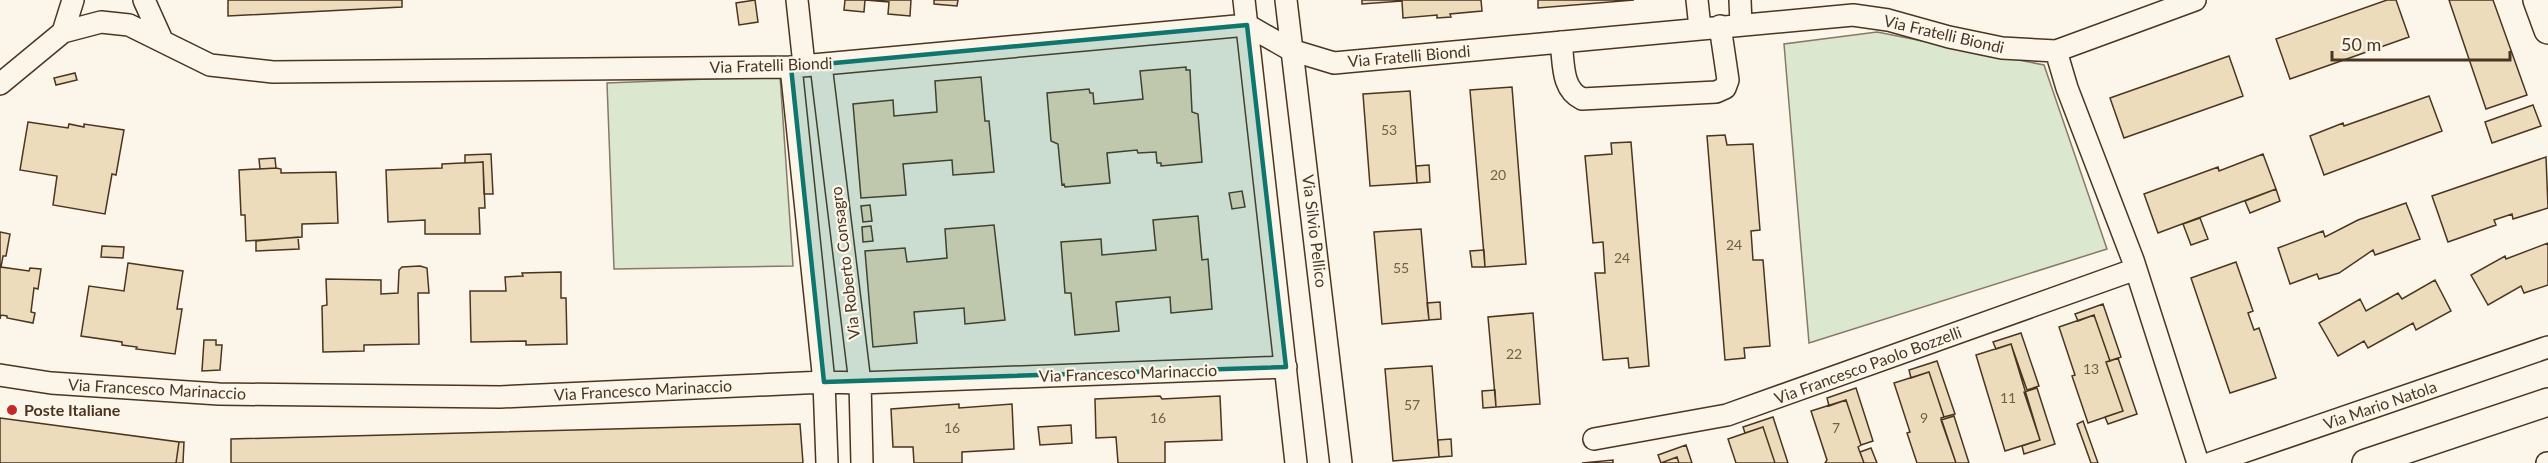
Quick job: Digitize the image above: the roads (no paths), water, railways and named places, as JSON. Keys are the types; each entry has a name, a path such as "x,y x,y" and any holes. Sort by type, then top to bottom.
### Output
{"street":[{"path":"63,32 73,0"},
{"path":"144,0 162,40"},
{"name":"Via Roberto Consagro","path":"797,0 805,66 860,383 862,463"},
{"path":"1244,0 1296,463"},
{"name":"Via Silvio Pellico","path":"1286,0 1324,303 1341,463"},
{"path":"1561,42 1566,84 1572,94 1582,99 1716,92 1725,88 1728,80 1720,26 1698,0"},
{"path":"1720,26 1740,0"},
{"name":"Via Fratelli Biondi","path":"0,84 63,32 101,22 129,25 210,65 273,72 805,66 1247,25 1291,50 1334,63 1853,15 1888,20 1949,37 2002,48 2056,51 2194,0"},
{"path":"2537,0 2548,30"},
{"path":"2056,51 2067,88 2136,269 2199,463"},
{"name":"Via Roberto Consagro","path":"805,66 827,463"},
{"name":"Via Francesco Paolo Bozzelli","path":"1594,439 1726,416 2136,269"},
{"name":"Via Mario Natola","path":"2211,463 2548,347"},
{"name":"Via Francesco Marinaccio","path":"0,375 51,383 219,394 500,397 824,382 860,383 1286,367"},
{"path":"2366,463 2548,402"}],"place":[{"name":"Poste Italiane","path":"12,410"}]}
